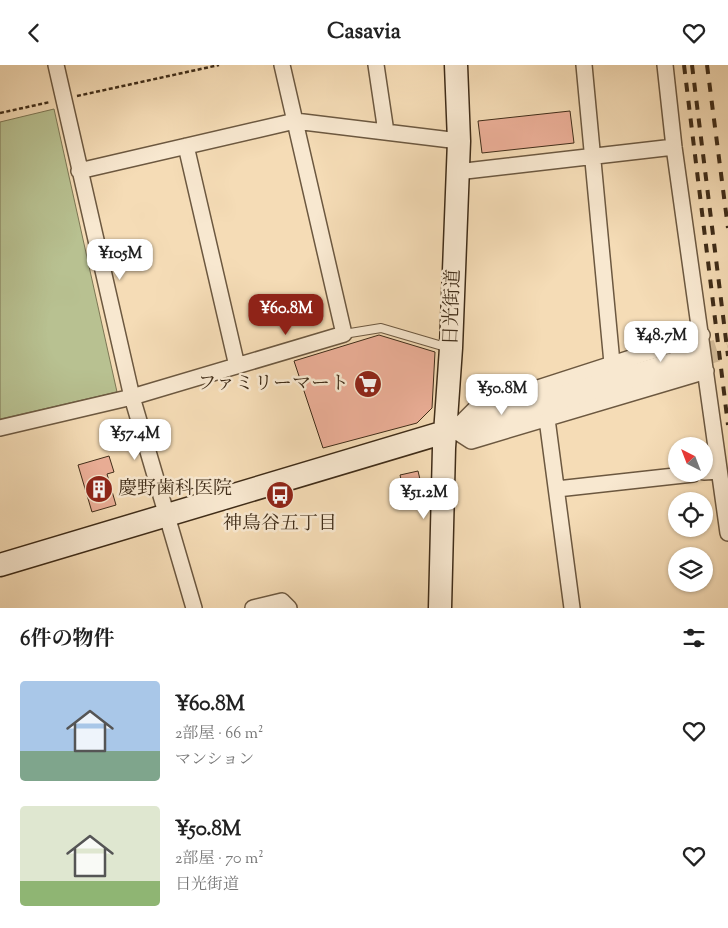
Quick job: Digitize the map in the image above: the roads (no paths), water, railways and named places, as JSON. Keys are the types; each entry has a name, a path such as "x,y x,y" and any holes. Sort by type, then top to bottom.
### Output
{"street":[{"path":"56,65 132,397 194,608"},
{"path":"0,428 132,397 344,334 282,65"},
{"path":"376,65 386,132"},
{"name":"日光街道","path":"440,608 449,432 459,141 456,65"},
{"path":"584,65 595,157 612,363"},
{"path":"664,65 674,147 702,335 701,364 728,533"},
{"path":"79,171 294,121 459,141"},
{"path":"186,145 237,366"},
{"path":"458,172 674,147"},
{"path":"449,432 476,408 702,335"},
{"path":"449,432 471,441 547,419 701,364"},
{"path":"0,565 449,432 701,364"},
{"path":"547,419 572,608"},
{"path":"713,472 719,471"},
{"path":"557,489 668,477"},
{"path":"253,608 282,601 289,608"}],"lane":[{"path":"344,334 381,328 451,348"}],"tunnel":[{"path":"696,357 728,347"}],"railway":[{"path":"684,65 728,425"},
{"path":"692,65 728,356"},
{"path":"707,65 728,228"}],"place":[{"name":"ファミリーマート","path":"368,384"},
{"name":"慶野歯科医院","path":"99,489"},
{"name":"神鳥谷五丁目","path":"280,495"}]}
